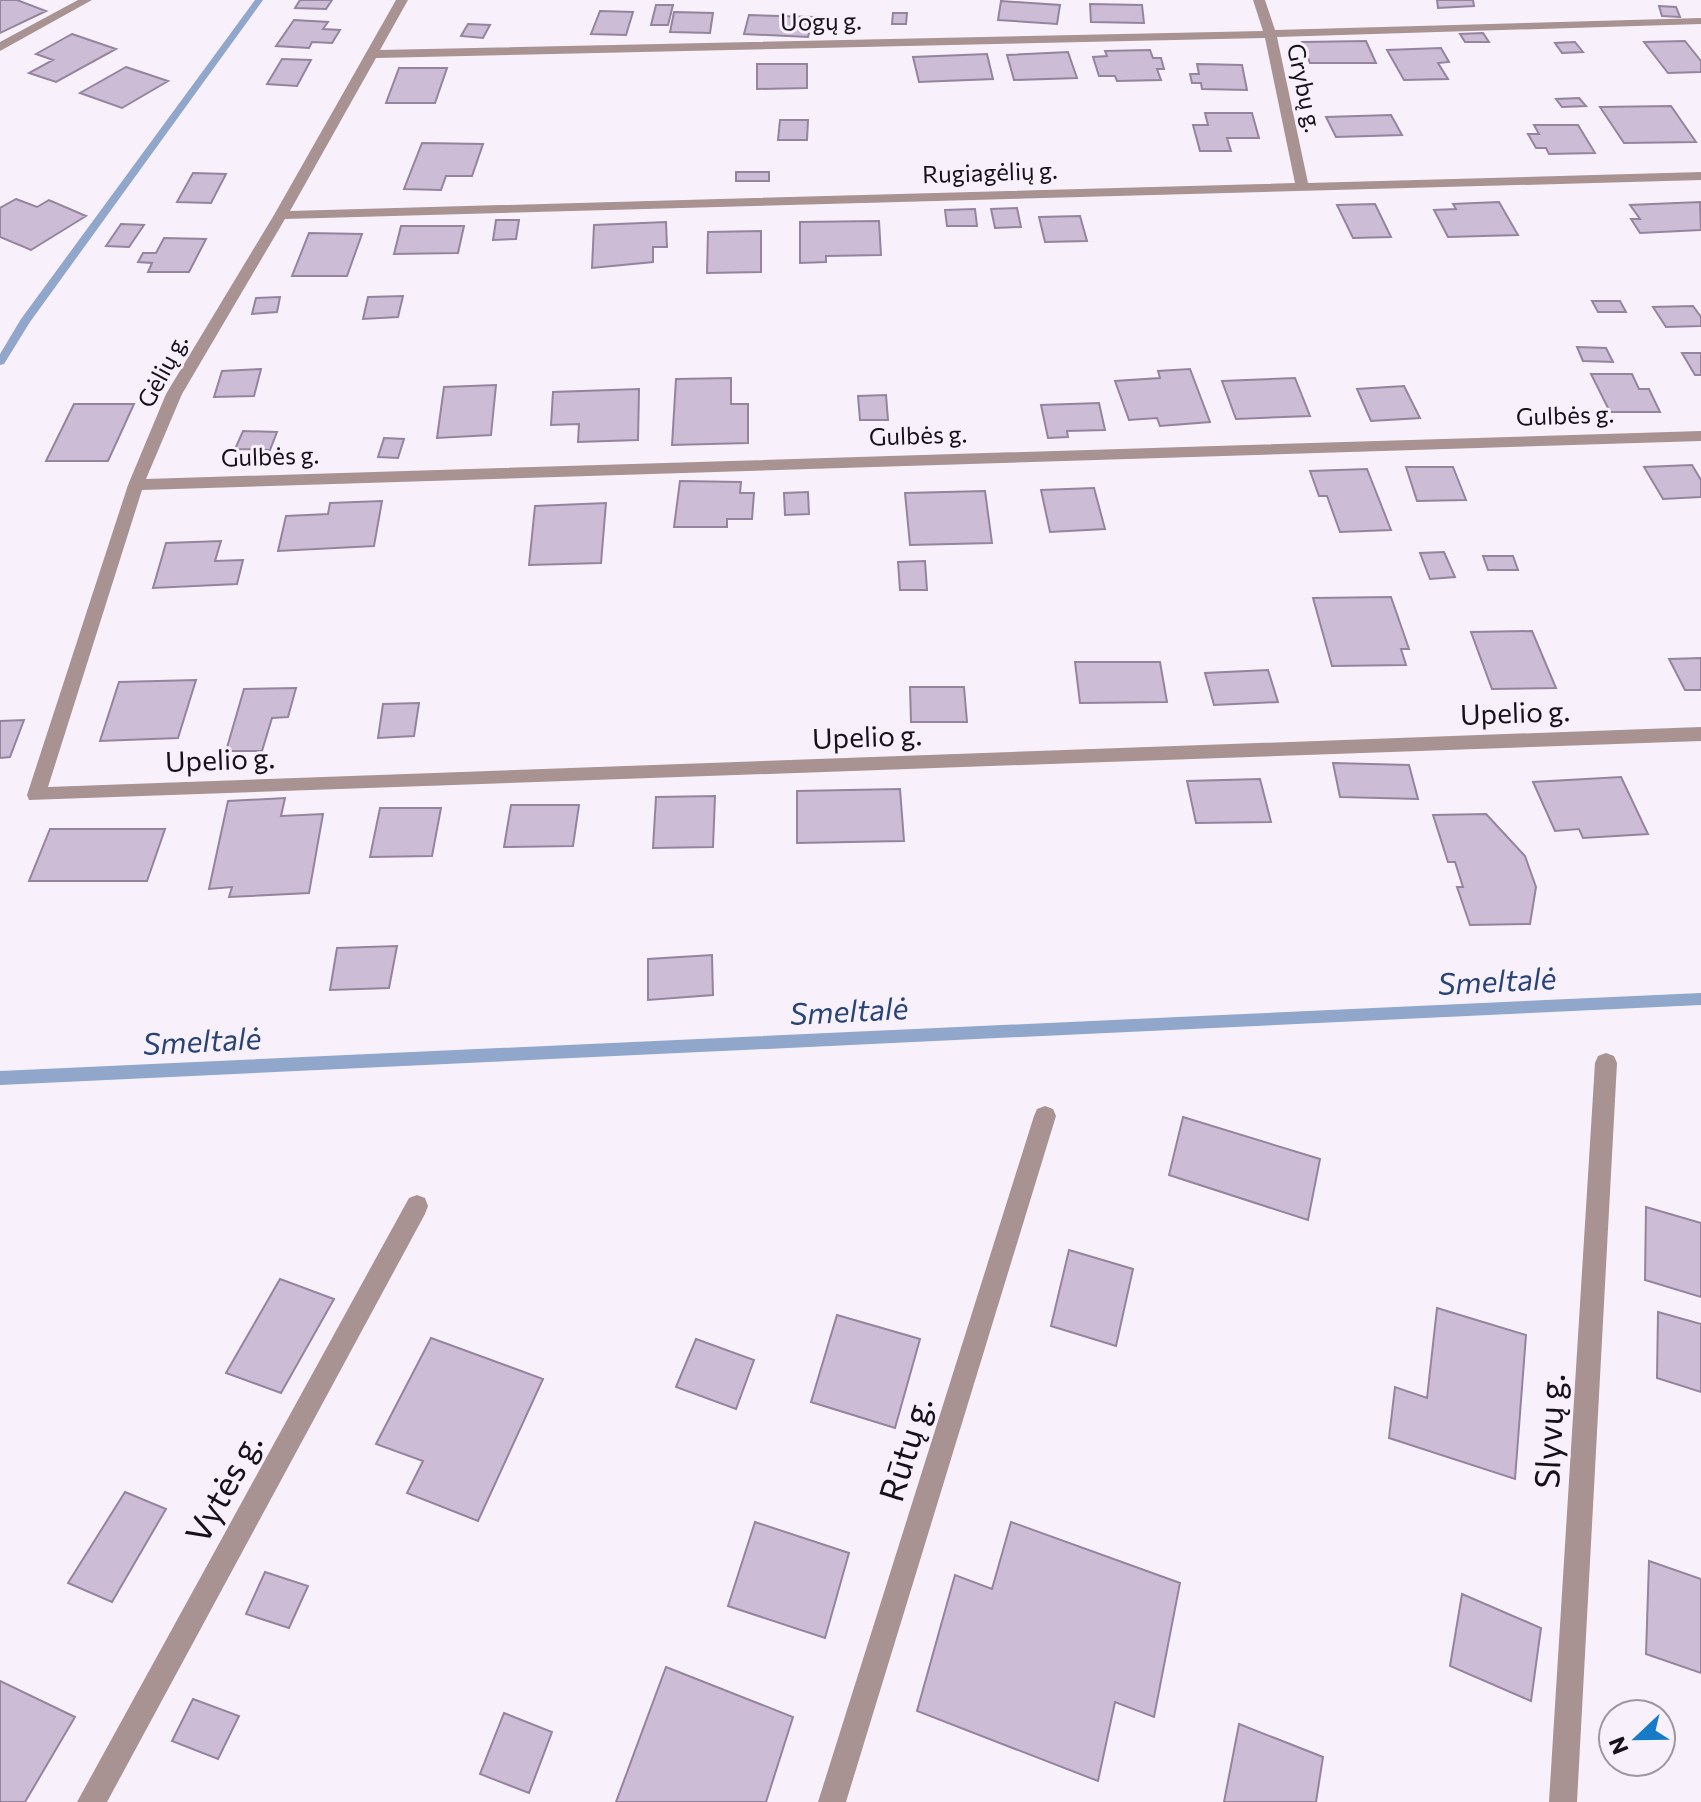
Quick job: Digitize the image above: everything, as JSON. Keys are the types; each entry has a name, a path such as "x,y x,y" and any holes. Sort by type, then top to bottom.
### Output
{"street":[{"path":"0,47 86,0"},
{"name":"Gėlių g.","path":"36,795 136,485 174,394 281,215 402,0"},
{"name":"Grybų g.","path":"1259,0 1270,34 1302,187"},
{"name":"Uogų g.","path":"373,54 1701,21"},
{"name":"Rugiagėlių g.","path":"281,215 1701,176"},
{"name":"Gulbės g.","path":"136,485 1701,436"},
{"name":"Upelio g.","path":"36,795 1701,734"},
{"name":"Slyvų g.","path":"1563,1802 1606,1063"},
{"name":"Rūtų g.","path":"832,1802 1045,1116"},
{"name":"Vytės g.","path":"91,1802 417,1206"}],"building":[{"path":"0,0 17,0 46,11 0,33"},
{"path":"300,0 332,0 326,9 295,8"},
{"path":"1437,0 1473,0 1474,6 1438,8"},
{"path":"1001,1 1060,5 1057,24 998,20"},
{"path":"1090,4 1142,5 1144,23 1091,22"},
{"path":"656,5 673,5 668,25 651,25"},
{"path":"1659,6 1676,7 1680,17 1662,16"},
{"path":"600,11 633,12 626,35 591,34"},
{"path":"674,12 713,13 710,33 670,32"},
{"path":"893,13 907,13 906,24 892,24"},
{"path":"749,15 813,17 808,37 744,34"},
{"path":"294,20 328,22 323,29 340,30 332,43 312,42 309,48 276,46"},
{"path":"468,24 490,25 483,38 461,36"},
{"path":"1483,33 1489,42 1465,42 1460,34"},
{"path":"72,34 116,49 56,82 29,73 53,60 36,54"},
{"path":"1366,41 1376,63 1310,63 1302,42"},
{"path":"1685,41 1701,61 1701,72 1668,73 1644,42"},
{"path":"1575,42 1583,52 1562,53 1555,43"},
{"path":"1441,48 1449,62 1438,63 1448,79 1404,80 1387,50"},
{"path":"1150,50 1153,58 1161,58 1164,69 1157,69 1161,80 1117,81 1115,76 1099,76 1093,57 1107,56 1105,51"},
{"path":"1068,52 1077,78 1014,80 1007,55"},
{"path":"987,54 993,79 919,82 913,57"},
{"path":"282,59 311,60 297,86 267,84"},
{"path":"757,64 807,64 807,88 757,89"},
{"path":"1197,64 1242,65 1247,90 1202,89 1201,83 1192,83 1190,74 1199,74"},
{"path":"126,67 168,81 122,108 80,93"},
{"path":"399,68 447,68 435,103 386,103"},
{"path":"1579,98 1586,106 1562,107 1556,99"},
{"path":"1671,106 1696,142 1624,143 1600,107"},
{"path":"1205,113 1252,113 1259,138 1227,138 1231,151 1200,151 1193,125 1208,125"},
{"path":"1391,115 1402,135 1336,137 1326,117"},
{"path":"780,120 808,120 807,140 778,140"},
{"path":"1534,125 1578,125 1595,153 1549,154 1546,148 1536,148 1528,134 1539,134"},
{"path":"422,143 483,144 472,176 446,176 441,190 404,189"},
{"path":"736,172 769,172 769,181 736,181"},
{"path":"193,173 226,174 211,203 177,202"},
{"path":"16,199 37,207 49,200 86,216 31,250 0,237 0,208"},
{"path":"1499,202 1518,235 1448,237 1434,210 1456,209 1453,204"},
{"path":"1700,202 1701,230 1640,233 1631,219 1640,219 1630,205"},
{"path":"1375,204 1391,237 1353,238 1337,205"},
{"path":"1017,208 1021,227 995,228 991,209"},
{"path":"975,209 977,226 947,226 945,210"},
{"path":"1080,216 1087,241 1045,242 1039,217"},
{"path":"496,220 519,220 516,239 493,240"},
{"path":"879,221 881,255 826,256 826,262 800,263 800,222"},
{"path":"666,222 667,247 653,247 653,262 592,268 594,225"},
{"path":"121,224 144,225 129,247 106,246"},
{"path":"401,226 464,226 458,253 394,254"},
{"path":"761,231 761,272 707,273 708,232"},
{"path":"309,233 362,234 347,276 292,276"},
{"path":"164,238 206,239 189,272 148,272 152,263 138,262 143,253 156,253"},
{"path":"403,296 398,317 363,319 368,297"},
{"path":"280,297 277,312 252,314 256,298"},
{"path":"1592,301 1620,301 1626,312 1598,312"},
{"path":"1693,306 1701,317 1701,326 1666,327 1653,307"},
{"path":"1577,347 1606,348 1613,362 1583,361"},
{"path":"1682,353 1701,353 1701,375 1695,375"},
{"path":"261,369 254,396 214,397 222,371"},
{"path":"1190,369 1210,422 1160,426 1157,418 1129,420 1115,381 1160,378 1158,371"},
{"path":"1591,374 1632,374 1639,389 1649,389 1660,412 1610,412"},
{"path":"731,378 731,404 748,404 748,443 672,445 676,379"},
{"path":"1295,378 1310,416 1236,419 1222,381"},
{"path":"496,385 491,435 437,438 444,387"},
{"path":"1404,386 1420,418 1371,421 1357,389"},
{"path":"639,389 638,440 578,442 579,424 551,425 553,392"},
{"path":"886,395 888,420 860,420 858,396"},
{"path":"1099,403 1105,430 1067,431 1068,437 1048,438 1041,405"},
{"path":"74,404 134,404 108,461 46,461"},
{"path":"243,431 277,432 270,450 235,449"},
{"path":"384,438 404,439 398,458 378,457"},
{"path":"1692,465 1701,480 1701,497 1663,499 1644,467"},
{"path":"1406,467 1453,467 1466,500 1417,501"},
{"path":"1367,469 1391,530 1340,532 1327,496 1319,496 1310,471"},
{"path":"680,481 741,482 740,493 754,493 752,519 727,519 727,527 674,527"},
{"path":"1094,488 1105,529 1050,532 1041,490"},
{"path":"985,491 992,543 910,545 905,493"},
{"path":"808,492 809,514 785,515 784,493"},
{"path":"382,501 374,546 278,551 286,516 328,514 330,503"},
{"path":"606,503 601,563 529,565 535,506"},
{"path":"221,541 215,561 243,560 237,584 153,588 166,543"},
{"path":"1444,552 1455,577 1430,579 1420,553"},
{"path":"1483,556 1513,556 1518,570 1488,570"},
{"path":"925,561 927,590 900,590 898,562"},
{"path":"1391,597 1409,649 1401,649 1406,665 1332,666 1313,598"},
{"path":"1532,631 1556,688 1492,689 1471,632"},
{"path":"1701,658 1701,690 1685,690 1669,659"},
{"path":"1075,662 1160,662 1167,702 1080,703"},
{"path":"1268,670 1278,702 1214,705 1205,673"},
{"path":"196,680 178,738 100,741 119,682"},
{"path":"910,687 964,687 967,722 911,722"},
{"path":"296,688 288,717 272,718 262,751 226,751 244,689"},
{"path":"419,703 414,736 378,738 383,704"},
{"path":"24,720 10,757 0,758 0,721"},
{"path":"1333,763 1409,765 1418,799 1340,797"},
{"path":"1621,777 1648,834 1583,838 1579,829 1555,831 1533,782"},
{"path":"1260,779 1271,822 1196,823 1187,781"},
{"path":"900,789 904,841 797,843 797,791"},
{"path":"715,796 713,847 653,848 656,797"},
{"path":"285,798 281,816 323,814 309,893 229,897 232,887 209,889 228,801"},
{"path":"511,805 579,805 573,846 504,847"},
{"path":"380,808 441,808 432,856 370,857"},
{"path":"1486,814 1525,856 1536,887 1530,924 1470,925 1457,887 1463,887 1455,862 1448,862 1433,815"},
{"path":"50,829 165,829 147,881 29,881"},
{"path":"397,946 389,988 330,990 337,948"},
{"path":"712,955 713,995 648,1000 648,959"},
{"path":"1183,1117 1320,1159 1308,1220 1169,1175"},
{"path":"1646,1207 1701,1223 1701,1297 1645,1280"},
{"path":"1069,1250 1133,1269 1116,1346 1051,1326"},
{"path":"280,1279 334,1299 281,1393 226,1373"},
{"path":"1437,1308 1526,1335 1515,1479 1389,1438 1395,1387 1427,1398"},
{"path":"1658,1312 1701,1324 1701,1392 1657,1378"},
{"path":"837,1315 920,1339 895,1428 811,1402"},
{"path":"431,1338 543,1379 478,1521 407,1493 423,1461 376,1444"},
{"path":"696,1339 754,1360 736,1409 676,1387"},
{"path":"125,1492 166,1509 112,1602 68,1583"},
{"path":"755,1522 849,1553 825,1638 728,1606"},
{"path":"1011,1522 1180,1583 1154,1717 1115,1702 1098,1781 917,1711 955,1575 992,1589"},
{"path":"1649,1561 1701,1579 1701,1673 1646,1654"},
{"path":"265,1572 308,1586 289,1628 246,1614"},
{"path":"1462,1594 1541,1628 1531,1701 1450,1666"},
{"path":"666,1667 793,1717 766,1802 616,1802"},
{"path":"0,1681 75,1717 25,1802 0,1802"},
{"path":"193,1699 239,1716 218,1759 172,1741"},
{"path":"504,1713 552,1732 529,1793 480,1774"},
{"path":"1239,1724 1323,1757 1316,1802 1224,1802"}],"waterway":[{"path":"0,362 25,321 259,0"},
{"name":"Smeltalė","path":"0,1078 1701,999"}]}
